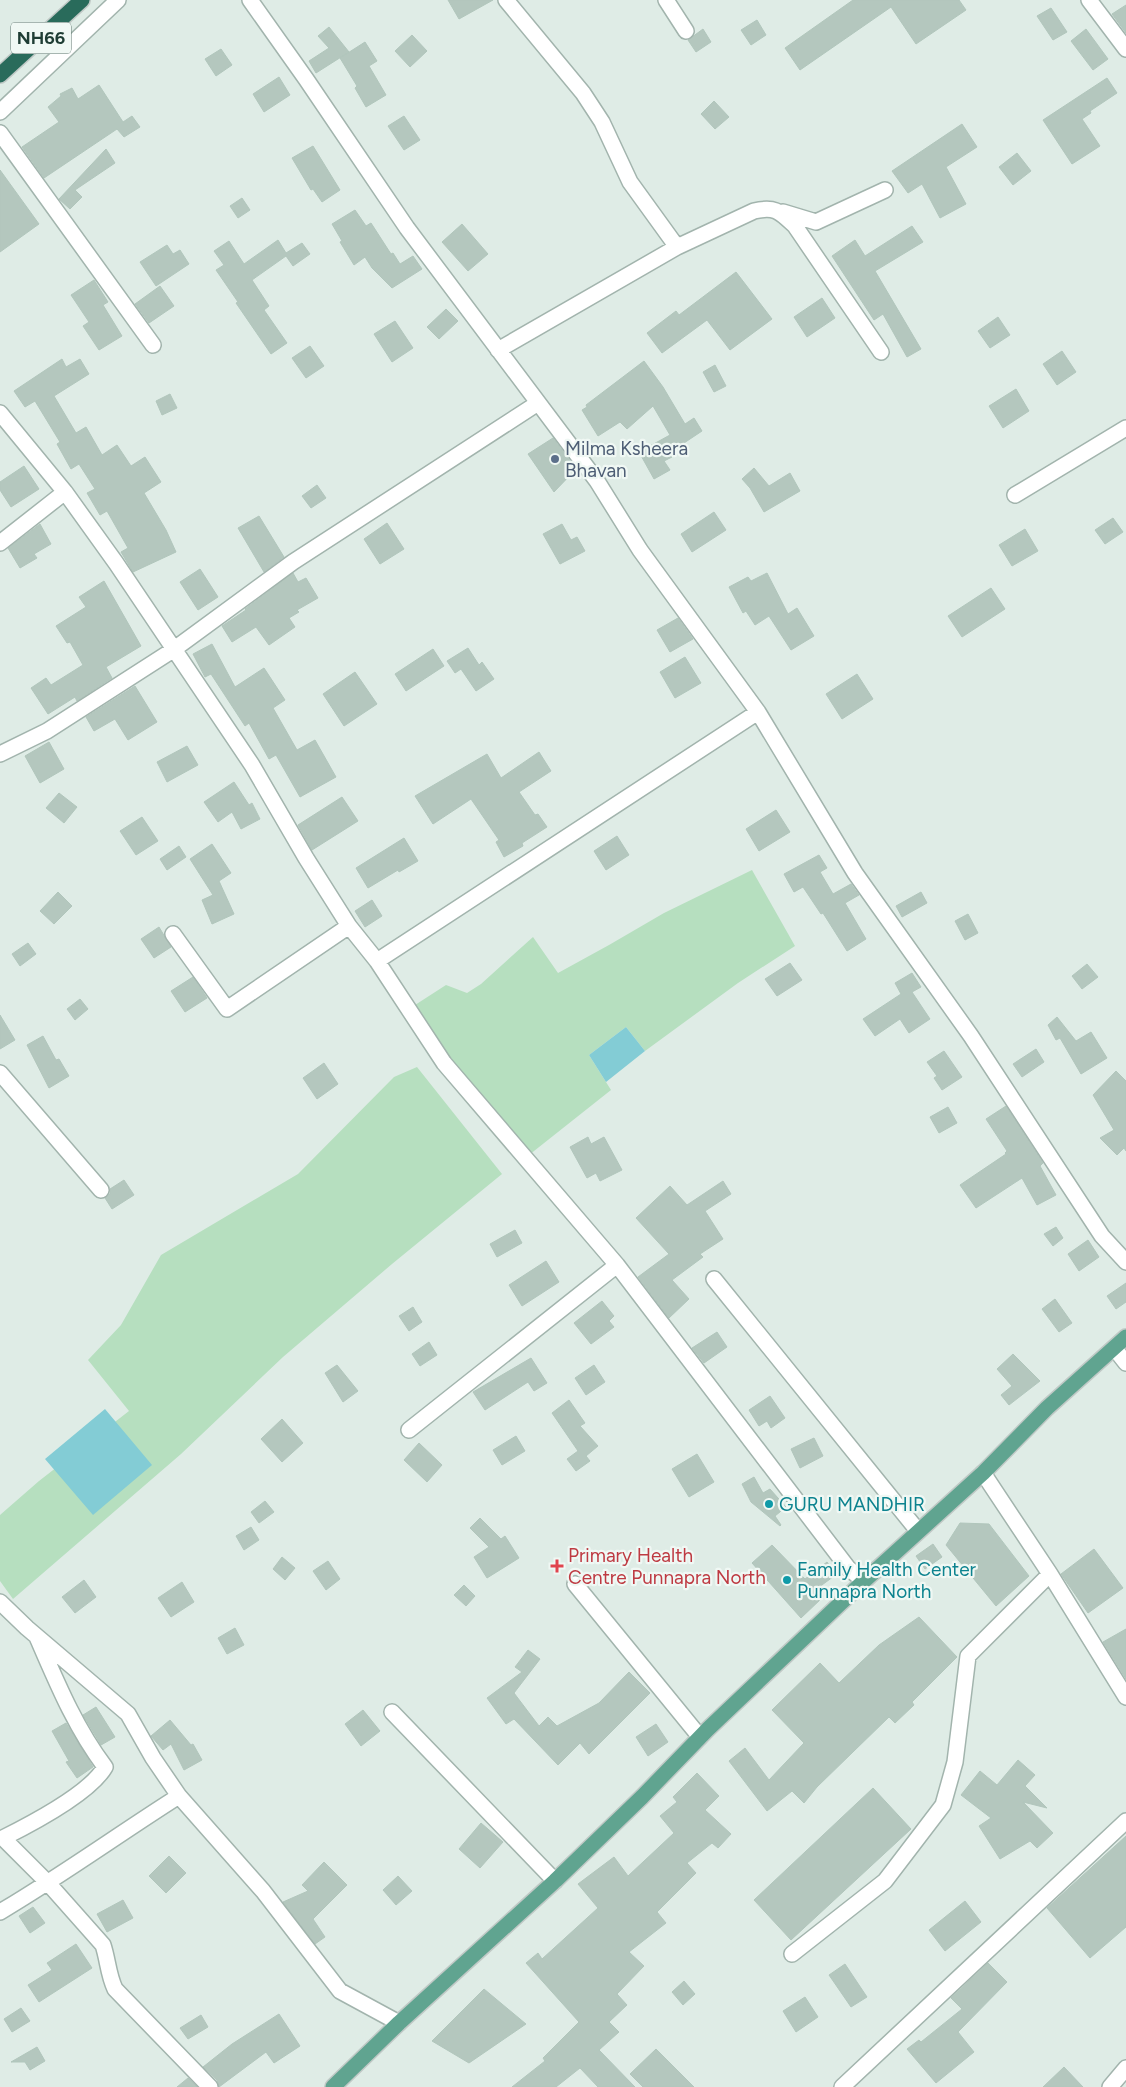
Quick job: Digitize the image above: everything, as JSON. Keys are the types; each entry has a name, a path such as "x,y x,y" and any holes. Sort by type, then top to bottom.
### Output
{"highway":[{"name":"NH66","path":"0,75 82,0"}],"main road":[{"path":"333,2087 399,2023 555,1881 642,1798 700,1737 864,1581 983,1473 1047,1408 1126,1338"}],"street":[{"path":"0,112 118,0"},
{"path":"250,0 407,228 597,481 640,550 758,712 855,873 971,1036 1102,1236 1126,1262"},
{"path":"506,0 583,93 602,122 630,182 677,248"},
{"path":"666,0 686,31"},
{"path":"1088,0 1126,49"},
{"path":"0,132 153,345"},
{"path":"498,350 677,248 754,211 767,208 816,222 886,190"},
{"path":"779,211 795,226 881,352"},
{"path":"0,754 47,731 173,650 293,562 538,403"},
{"path":"0,413 65,492 116,563 252,765 348,926 377,960 444,1063 617,1265 848,1568 864,1581"},
{"path":"1015,495 1126,428"},
{"path":"0,543 65,492"},
{"path":"377,960 758,712"},
{"path":"173,934 228,1009 348,926"},
{"path":"0,1073 101,1190"},
{"path":"409,1430 617,1265"},
{"path":"714,1279 918,1531"},
{"path":"1115,1349 1126,1363"},
{"path":"983,1473 1050,1574 1126,1697"},
{"path":"792,1954 885,1881 943,1805 955,1762 968,1656 1050,1574"},
{"path":"575,1584 700,1737"},
{"path":"0,1602 37,1637 128,1714 153,1758 179,1796 263,1891 340,1991 399,2023"},
{"path":"37,1637 70,1714 87,1744 105,1767 99,1778 39,1820 3,1838 48,1883 103,1945 109,1976 115,1989 210,2087"},
{"path":"392,1712 555,1881"},
{"path":"0,1912 48,1883 109,1840 179,1796"},
{"path":"842,2087 1126,1821"},
{"path":"1110,2087 1126,2068"}],"green space":[{"path":"752,870 795,946 738,983 645,1051 626,1027 589,1055 611,1090 529,1155 461,1074 415,1005 446,985 467,993 481,984 533,937 558,973 664,913"},
{"path":"417,1067 502,1174 283,1357 181,1454 13,1599 0,1581 0,1515 39,1481 129,1411 88,1360 121,1325 161,1255 298,1174 394,1077"}],"water":[{"path":"626,1027 645,1051 606,1082 589,1055"},
{"path":"105,1409 152,1465 93,1515 45,1459"}],"building":[{"path":"448,0 493,0 459,19"},
{"path":"853,0 959,0 966,10 916,44 891,7 800,70 785,48"},
{"path":"1126,5 1126,33 1112,14"},
{"path":"1051,8 1067,32 1053,40 1037,16"},
{"path":"757,20 766,35 751,45 741,30"},
{"path":"329,27 349,52 316,73 309,61 329,48 318,36"},
{"path":"703,29 711,42 696,52 688,40"},
{"path":"1086,29 1108,59 1093,70 1071,41"},
{"path":"412,35 427,51 410,67 395,51"},
{"path":"365,42 377,61 369,66 386,95 366,107 355,88 357,86 340,58"},
{"path":"221,49 232,65 216,76 205,59"},
{"path":"279,77 290,95 264,112 253,94"},
{"path":"1107,78 1117,93 1090,111 1091,113 1082,119 1100,146 1072,164 1043,120"},
{"path":"99,85 123,122 132,116 140,127 124,137 117,129 44,178 22,147 59,122 48,107 61,96 60,94 72,88 78,99"},
{"path":"714,101 729,117 715,129 701,114"},
{"path":"404,116 420,140 404,150 388,126"},
{"path":"962,124 977,147 946,167 966,204 940,218 922,184 908,193 892,171"},
{"path":"313,146 340,190 322,202 313,189 311,190 292,158"},
{"path":"106,149 115,163 75,190 82,197 70,209 59,199"},
{"path":"1017,153 1031,171 1013,185 999,167"},
{"path":"0,170 39,224 0,252"},
{"path":"242,198 250,210 238,218 230,206"},
{"path":"355,210 366,226 371,223 391,254 393,253 400,264 413,256 422,269 392,288 372,268 365,257 354,265 332,224"},
{"path":"462,224 488,254 468,271 442,242"},
{"path":"912,226 923,242 875,271 921,349 907,357 883,314 874,320 832,256 855,240 865,256"},
{"path":"278,240 286,253 302,243 310,254 293,266 286,256 252,280 269,306 264,310 287,343 271,354 216,270 224,265 214,251 229,241 244,264"},
{"path":"167,245 173,254 180,250 189,264 156,286 140,262"},
{"path":"736,272 772,319 730,350 707,320 662,353 647,333 676,311 679,315"},
{"path":"94,280 108,302 103,305 122,336 99,350 83,326 89,322 71,295"},
{"path":"160,286 174,306 149,323 135,304"},
{"path":"822,298 835,318 807,337 794,317"},
{"path":"446,309 458,321 439,339 427,327"},
{"path":"998,317 1010,335 990,348 978,331"},
{"path":"395,321 413,348 392,362 374,334"},
{"path":"310,346 324,366 306,378 292,358"},
{"path":"1062,351 1076,372 1057,385 1043,364"},
{"path":"62,359 66,367 80,359 89,374 54,396 76,433 86,427 102,455 117,445 131,466 145,457 161,482 144,493 166,530 176,552 133,572 121,552 128,548 107,511 100,515 87,493 95,489 79,464 71,469 57,444 60,442 35,401 25,407 14,391"},
{"path":"644,361 663,387 685,424 694,418 702,431 669,453 672,457 664,461 670,470 654,479 639,452 670,435 653,406 627,429 620,422 598,436 582,410"},
{"path":"715,365 726,386 714,392 703,372"},
{"path":"1016,389 1029,411 1003,428 989,406"},
{"path":"170,394 177,408 162,415 156,401"},
{"name":"Milma Ksheera Bhavan","path":"553,438 576,469 554,492 528,454"},
{"path":"24,466 39,489 11,507 0,490 0,482"},
{"path":"754,468 769,486 790,473 800,491 764,512 750,488 742,479"},
{"path":"317,485 326,498 311,508 302,496"},
{"path":"714,512 726,530 692,552 681,534"},
{"path":"259,516 284,557 264,572 238,528"},
{"path":"1113,518 1123,532 1105,544 1095,530"},
{"path":"387,523 404,549 380,564 364,539"},
{"path":"40,524 51,544 34,554 37,558 20,568 8,548"},
{"path":"562,524 571,540 577,537 585,551 560,564 543,534"},
{"path":"1025,529 1038,551 1012,566 999,545"},
{"path":"200,569 218,597 198,610 180,582"},
{"path":"293,573 298,582 306,578 318,598 297,610 299,612 289,618 295,627 269,645 256,627 232,642 222,626 246,610"},
{"path":"767,573 788,614 797,608 814,636 791,650 769,616 755,625 746,611 743,613 729,587 748,577 751,581"},
{"path":"104,581 141,646 106,667 112,678 77,701 75,697 48,714 31,688 46,678 51,685 83,665 70,642 67,643 56,626 86,607 79,597"},
{"path":"991,588 1005,609 962,637 948,616"},
{"path":"678,618 693,639 670,652 657,630"},
{"path":"212,644 235,687 264,668 285,700 273,708 297,750 315,740 336,777 300,797 276,755 269,759 249,723 245,726 211,674 205,677 193,654"},
{"path":"468,648 479,665 482,662 494,679 476,691 461,669 455,673 447,661"},
{"path":"433,649 444,666 406,691 395,674"},
{"path":"685,657 701,683 675,698 660,672"},
{"path":"355,672 377,704 344,726 323,694"},
{"path":"857,674 873,699 842,719 826,694"},
{"path":"135,686 157,722 128,740 115,719 94,731 86,717"},
{"path":"49,742 64,769 40,783 25,756"},
{"path":"187,746 198,765 167,782 157,762"},
{"path":"539,752 551,771 519,792 535,815 538,814 547,827 522,843 523,846 504,857 496,842 499,840 471,799 433,824 415,796 487,754 501,778"},
{"path":"234,782 249,805 252,803 260,819 241,829 232,812 218,822 204,802"},
{"path":"59,793 77,807 64,823 46,808"},
{"path":"342,797 358,821 312,850 298,825"},
{"path":"776,810 790,832 759,851 746,829"},
{"path":"142,817 158,841 136,855 120,831"},
{"path":"617,836 629,855 606,870 594,851"},
{"path":"404,838 418,861 399,872 398,870 368,888 356,868"},
{"path":"212,844 231,873 219,881 234,914 212,924 202,900 213,895 190,859"},
{"path":"179,846 186,857 167,870 160,859"},
{"path":"819,855 827,868 820,872 833,894 851,884 859,895 845,903 866,939 847,951 823,913 821,914 803,887 794,892 784,874"},
{"path":"58,892 72,906 54,924 40,911"},
{"path":"921,892 927,903 902,917 896,906"},
{"path":"372,900 382,916 365,927 355,911"},
{"path":"968,914 978,933 965,940 955,921"},
{"path":"159,927 171,947 154,958 141,939"},
{"path":"28,943 36,954 20,966 12,954"},
{"path":"790,963 802,980 777,996 765,979"},
{"path":"1087,964 1098,977 1082,989 1072,976"},
{"path":"912,973 921,987 912,992 930,1019 909,1033 900,1019 875,1036 863,1019 901,994 895,983"},
{"path":"193,977 207,998 185,1012 171,991"},
{"path":"80,999 88,1009 75,1020 67,1009"},
{"path":"0,1015 15,1040 0,1049"},
{"path":"1057,1017 1076,1041 1091,1032 1107,1058 1081,1074 1060,1038 1056,1040 1048,1025"},
{"path":"43,1036 56,1060 59,1059 69,1076 49,1088 27,1045"},
{"path":"1036,1049 1044,1062 1022,1077 1013,1064"},
{"path":"944,1051 962,1077 942,1090 934,1078 937,1076 927,1062"},
{"path":"324,1063 338,1084 317,1099 303,1078"},
{"path":"1116,1071 1126,1081 1126,1151 1124,1148 1117,1155 1100,1138 1114,1130 1093,1095"},
{"path":"1006,1106 1043,1163 1040,1166 1056,1195 1037,1205 1022,1178 976,1208 960,1185 1006,1154 1007,1151 986,1119"},
{"path":"948,1107 957,1123 939,1133 930,1117"},
{"path":"588,1137 591,1144 604,1137 622,1170 600,1181 596,1173 587,1178 570,1147"},
{"path":"124,1180 134,1195 112,1209 105,1198 110,1194 110,1189"},
{"path":"723,1181 731,1194 705,1211 723,1239 700,1254 703,1257 672,1280 689,1299 669,1318 638,1277 669,1254 636,1218 670,1186 687,1205"},
{"path":"1056,1227 1063,1238 1053,1246 1044,1234"},
{"path":"515,1230 522,1243 497,1257 490,1244"},
{"path":"1088,1240 1099,1257 1079,1271 1068,1254"},
{"path":"546,1261 559,1282 522,1306 509,1285"},
{"path":"1126,1283 1126,1302 1116,1309 1107,1296"},
{"path":"1055,1299 1072,1323 1059,1332 1042,1309"},
{"path":"602,1301 614,1316 609,1321 614,1327 591,1344 574,1323"},
{"path":"413,1307 422,1322 409,1331 399,1316"},
{"path":"717,1332 727,1347 704,1363 692,1348"},
{"path":"429,1342 437,1355 420,1366 412,1354"},
{"path":"1013,1354 1040,1381 1009,1405 1001,1395 1012,1386 997,1369"},
{"path":"531,1358 547,1383 534,1391 528,1382 485,1410 473,1392"},
{"path":"337,1365 358,1391 343,1402 325,1373"},
{"path":"594,1365 605,1382 586,1395 575,1378"},
{"path":"770,1396 785,1418 771,1428 767,1421 759,1426 749,1410"},
{"path":"569,1400 585,1423 580,1426 598,1446 586,1456 590,1461 576,1471 567,1459 578,1451 552,1413"},
{"path":"282,1419 303,1443 282,1462 261,1439"},
{"path":"516,1436 525,1451 502,1465 493,1450"},
{"path":"814,1438 823,1456 800,1468 791,1449"},
{"path":"419,1443 442,1465 427,1482 404,1460"},
{"path":"697,1454 714,1482 689,1497 672,1469"},
{"name":"GURU MANDHIR","path":"754,1477 763,1493 770,1489 786,1507 775,1516 780,1526 751,1502 742,1484"},
{"path":"265,1501 274,1512 259,1523 251,1512"},
{"path":"480,1518 501,1539 505,1536 519,1558 487,1578 474,1557 489,1547 470,1528"},
{"path":"960,1523 989,1524 1029,1576 996,1606 946,1545"},
{"path":"251,1527 259,1540 244,1550 236,1536"},
{"path":"933,1544 942,1557 925,1569 916,1556"},
{"name":"Family Health Center Punnapra North","path":"772,1545 805,1579 827,1562 837,1574 815,1590 822,1598 801,1618 752,1563"},
{"path":"1094,1549 1123,1588 1088,1613 1061,1574"},
{"path":"282,1557 295,1568 285,1580 273,1569"},
{"path":"328,1561 340,1579 326,1590 313,1571"},
{"path":"84,1580 96,1597 75,1613 62,1597"},
{"path":"182,1582 194,1602 171,1617 158,1598"},
{"path":"464,1585 475,1596 466,1606 454,1595"},
{"path":"919,1617 957,1657 912,1702 914,1705 895,1723 889,1717 817,1787 804,1803 792,1791 767,1811 729,1761 745,1748 769,1780 804,1743 772,1710 820,1663 839,1683 879,1645"},
{"path":"235,1628 244,1645 227,1654 218,1638"},
{"path":"1126,1629 1126,1679 1103,1642"},
{"path":"528,1650 540,1659 514,1693 539,1726 548,1717 557,1726 599,1703 629,1672 650,1693 589,1754 580,1743 558,1765 514,1719 506,1724 487,1698 522,1672 515,1667"},
{"path":"96,1707 115,1737 101,1745 83,1715"},
{"path":"363,1710 380,1731 361,1746 345,1724"},
{"path":"170,1720 191,1745 193,1744 202,1760 184,1770 171,1744 163,1750 151,1736"},
{"path":"66,1723 93,1767 77,1778 66,1762 69,1761 52,1731"},
{"path":"656,1724 668,1742 648,1756 636,1737"},
{"path":"1018,1760 1035,1775 1025,1786 1047,1808 1023,1802 1053,1833 1037,1848 1030,1841 1000,1859 979,1826 991,1818 961,1795 980,1771 997,1785"},
{"path":"697,1773 719,1796 705,1810 731,1834 718,1848 712,1843 687,1863 696,1873 657,1912 666,1923 629,1952 644,1966 617,1994 627,2005 609,2022 619,2032 599,2050 635,2087 598,2087 580,2068 556,2087 512,2087 545,2061 543,2058 579,2022 526,1963 538,1953 542,1959 598,1908 578,1884 614,1857 628,1876 674,1833 660,1816 677,1802 673,1797"},
{"path":"873,1788 911,1829 791,1940 754,1900"},
{"path":"481,1823 503,1842 480,1868 459,1849"},
{"path":"1126,1836 1126,1927 1090,1958 1047,1908"},
{"path":"169,1856 186,1873 166,1893 149,1876"},
{"path":"324,1862 347,1885 313,1919 325,1937 315,1944 283,1902 308,1891 302,1885"},
{"path":"398,1876 412,1891 396,1905 383,1890"},
{"path":"123,1900 133,1918 107,1932 97,1914"},
{"path":"965,1901 981,1922 945,1951 929,1930"},
{"path":"33,1907 45,1923 30,1933 19,1916"},
{"path":"76,1944 92,1968 39,2002 28,1985 52,1970 47,1963"},
{"path":"988,1963 1007,1982 958,2032 974,2052 936,2083 907,2049 919,2040 921,2042 962,2009 951,1998"},
{"path":"845,1964 867,1997 851,2007 829,1975"},
{"path":"684,1981 695,1994 683,2005 672,1992"},
{"path":"484,1989 526,2024 469,2063 432,2041"},
{"path":"805,1997 818,2017 796,2032 783,2011"},
{"path":"21,2008 30,2021 12,2032 4,2019"},
{"path":"279,2014 300,2046 274,2063 266,2052 219,2087 217,2080 203,2067 232,2044"},
{"path":"201,2015 208,2027 188,2039 180,2028"},
{"path":"37,2047 45,2061 30,2070 25,2062 11,2062"},
{"path":"656,2049 694,2087 643,2087 630,2074"},
{"path":"1064,2067 1083,2087 1043,2087"},
{"path":"188,2078 197,2087 177,2087"}],"place":[{"name":"Milma Ksheera Bhavan","path":"555,459"},
{"name":"GURU MANDHIR","path":"769,1504"},
{"name":"Primary Health Centre Punnapra North","path":"557,1566"},
{"name":"Family Health Center Punnapra North","path":"787,1580"}]}
